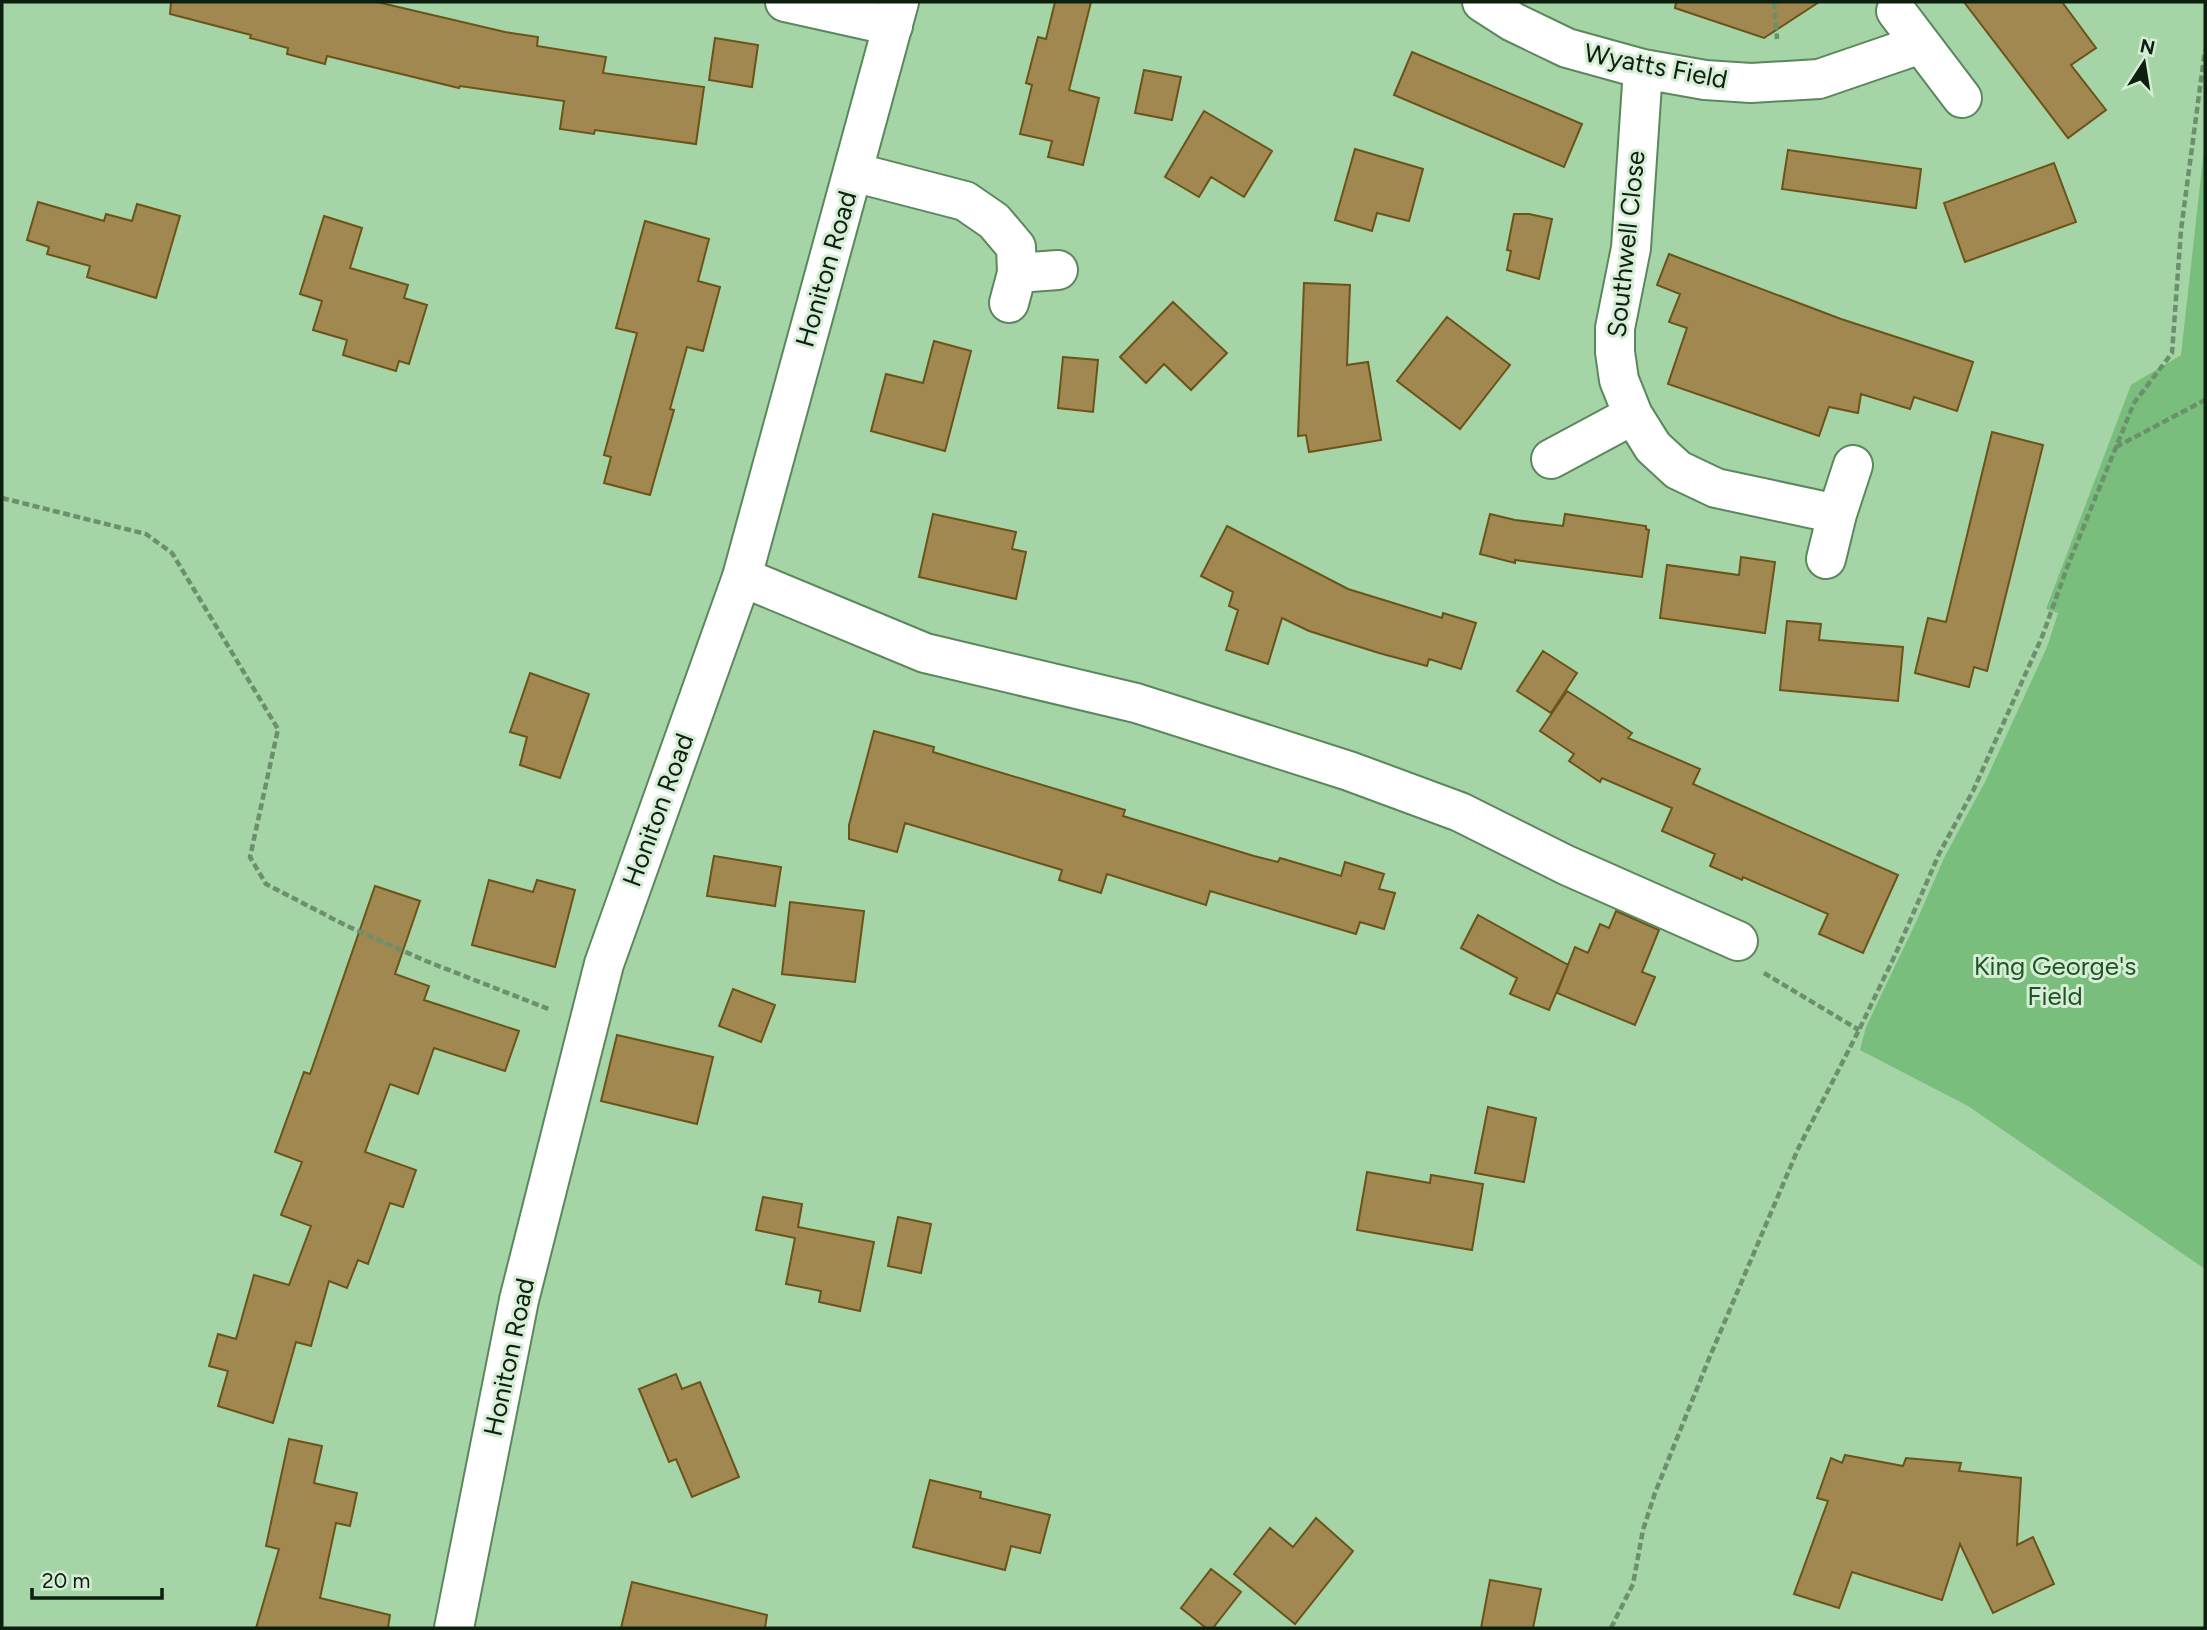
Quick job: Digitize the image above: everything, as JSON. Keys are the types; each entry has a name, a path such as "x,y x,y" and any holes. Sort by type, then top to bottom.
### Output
{"street":[{"path":"785,2 896,14"},
{"name":"Wyatts Field","path":"1482,2 1513,22 1567,48 1643,69 1705,80 1740,82 1819,79 1921,44"},
{"path":"1896,11 1962,98"},
{"name":"Honiton Road","path":"454,1628 519,1300 604,964 742,577 896,14"},
{"name":"Southwell Close","path":"1643,69 1631,248 1615,328 1619,380 1633,415 1653,447 1678,470 1716,488 1837,514"},
{"path":"853,172 965,201 994,221 1016,247 1013,288 1059,270"},
{"path":"1551,459 1633,415"},
{"path":"1826,559 1853,465"},
{"path":"742,577 925,653 1136,703 1349,771 1460,812 1566,865 1738,941"}],"path":[{"path":"1611,1628 1633,1584 1643,1530 1651,1506 1708,1361 1798,1149 1896,954 1939,854 1973,791 2042,637 2068,565 2134,403 2172,353 2181,230 2205,50"},
{"path":"2116,447 2205,400"},
{"path":"2,498 146,534 172,553 278,729 250,857 267,884 347,926 426,961 589,1025"},
{"path":"1738,941 1752,966 1859,1030"}],"green space":[{"name":"King George's Field","path":"2205,140 2205,1269 1968,1106 1860,1050 1866,1027 1945,856 1985,782 2047,647 2058,613 2046,609 2131,385 2181,355"}],"building":[{"path":"171,2 377,2 505,32 538,37 537,46 606,57 603,73 704,87 696,144 595,130 594,134 560,129 564,101 460,86 459,88 327,56 325,64 287,54 288,48 250,38 251,35 170,14"},
{"path":"1055,2 1091,2 1069,90 1099,98 1083,165 1048,157 1052,141 1020,134 1032,85 1026,83 1038,37 1046,39"},
{"path":"1676,2 1819,2 1764,38 1675,8"},
{"path":"1964,2 2062,2 2096,48 2071,65 2106,110 2068,138"},
{"path":"715,38 758,45 752,87 709,80"},
{"path":"1412,52 1582,124 1564,167 1394,95"},
{"path":"1144,70 1181,77 1172,120 1135,113"},
{"path":"1204,111 1272,151 1244,197 1211,177 1199,197 1165,177"},
{"path":"1355,149 1423,169 1409,221 1377,213 1372,231 1335,220"},
{"path":"1788,150 1921,169 1916,208 1782,189"},
{"path":"2054,163 2076,222 1965,262 1944,203"},
{"path":"38,202 104,221 106,214 132,221 137,204 180,216 156,298 87,277 90,266 47,254 49,247 27,240"},
{"path":"1514,214 1552,219 1539,279 1507,270 1511,251 1507,250"},
{"path":"324,216 362,228 350,268 408,285 404,298 427,305 409,364 399,361 396,371 343,355 347,340 313,330 322,301 300,294"},
{"path":"645,221 709,239 698,281 720,287 703,351 687,347 670,409 674,410 650,495 604,483 611,457 604,455 637,333 616,328"},
{"path":"1669,254 1841,319 1973,362 1957,411 1914,397 1910,409 1861,394 1858,413 1829,407 1819,436 1668,384 1687,328 1669,322 1680,294 1657,285"},
{"path":"1304,283 1350,285 1347,365 1368,362 1381,440 1309,452 1306,435 1298,436"},
{"path":"1173,302 1227,353 1191,390 1164,364 1146,383 1120,357"},
{"path":"1447,317 1510,365 1460,429 1397,381"},
{"path":"934,341 971,351 945,451 871,431 886,374 923,383"},
{"path":"1063,357 1098,360 1093,412 1058,408"},
{"path":"1992,432 2043,445 1987,671 1974,667 1969,687 1915,673 1928,618 1946,622"},
{"path":"933,514 1016,532 1012,549 1026,552 1016,599 919,577"},
{"path":"1490,514 1563,526 1565,514 1646,526 1649,530 1642,577 1515,560 1515,563 1480,554"},
{"path":"1227,526 1348,589 1442,618 1443,613 1476,623 1461,669 1429,659 1427,666 1379,653 1309,631 1282,618 1268,664 1226,650 1238,610 1229,606 1233,592 1201,576"},
{"path":"1741,557 1775,562 1765,633 1660,618 1667,565 1739,575"},
{"path":"1787,621 1821,624 1819,640 1903,647 1898,701 1780,690"},
{"path":"1543,651 1577,673 1551,713 1517,691"},
{"path":"530,673 589,694 560,778 520,765 527,737 510,732"},
{"path":"1567,691 1632,733 1628,738 1700,769 1693,784 1898,875 1863,953 1819,934 1828,914 1743,877 1742,880 1710,866 1715,854 1662,831 1672,808 1602,778 1600,782 1569,761 1574,754 1540,731"},
{"path":"874,731 934,747 933,752 1125,810 1123,816 1254,856 1278,862 1280,858 1341,876 1345,862 1384,874 1379,889 1395,893 1384,929 1360,922 1356,934 1210,891 1206,905 1107,874 1101,893 1059,880 1062,870 905,823 897,852 849,839 849,825"},
{"path":"714,856 781,867 775,906 707,896"},
{"path":"489,880 533,892 537,880 575,890 555,967 472,945"},
{"path":"375,886 420,901 395,974 429,986 424,1000 519,1031 505,1071 434,1048 418,1094 390,1084 365,1152 416,1170 403,1207 390,1203 368,1264 358,1260 347,1288 329,1281 311,1346 296,1342 273,1423 218,1406 228,1371 209,1366 218,1334 236,1339 254,1275 289,1285 311,1226 281,1215 302,1162 275,1152 304,1072 310,1074"},
{"path":"790,902 864,911 855,982 782,974"},
{"path":"1616,911 1659,930 1642,972 1655,977 1635,1025 1557,993 1575,947 1588,953 1600,924 1609,928"},
{"path":"1478,915 1568,965 1549,1010 1510,994 1517,978 1461,948"},
{"path":"733,989 775,1005 761,1042 719,1026"},
{"path":"617,1035 713,1057 697,1124 601,1101"},
{"path":"1488,1107 1536,1118 1524,1182 1475,1173"},
{"path":"1367,1172 1430,1183 1431,1175 1483,1184 1472,1250 1357,1230"},
{"path":"763,1197 802,1204 798,1227 874,1242 860,1311 819,1302 821,1291 786,1284 795,1238 756,1230"},
{"path":"898,1217 931,1224 921,1273 888,1266"},
{"path":"676,1374 682,1389 700,1382 739,1477 692,1497 676,1459 669,1462 639,1389"},
{"path":"289,1439 322,1446 314,1483 357,1493 350,1526 336,1523 320,1598 390,1615 388,1628 256,1628 279,1549 266,1546"},
{"path":"1845,1455 1903,1466 1906,1458 1961,1463 1959,1471 2021,1478 2017,1545 2033,1537 2054,1584 1993,1613 1960,1544 1942,1600 1852,1572 1839,1608 1794,1594 1828,1501 1817,1498 1831,1458 1842,1463"},
{"path":"930,1480 981,1492 980,1498 1050,1515 1040,1553 1011,1546 1005,1570 913,1547"},
{"path":"1316,1518 1353,1551 1295,1624 1234,1574 1270,1528 1293,1547"},
{"path":"1211,1569 1241,1592 1213,1628 1206,1628 1181,1608"},
{"path":"1490,1580 1541,1589 1533,1628 1481,1628"},
{"path":"632,1582 767,1615 765,1628 621,1628"}]}
